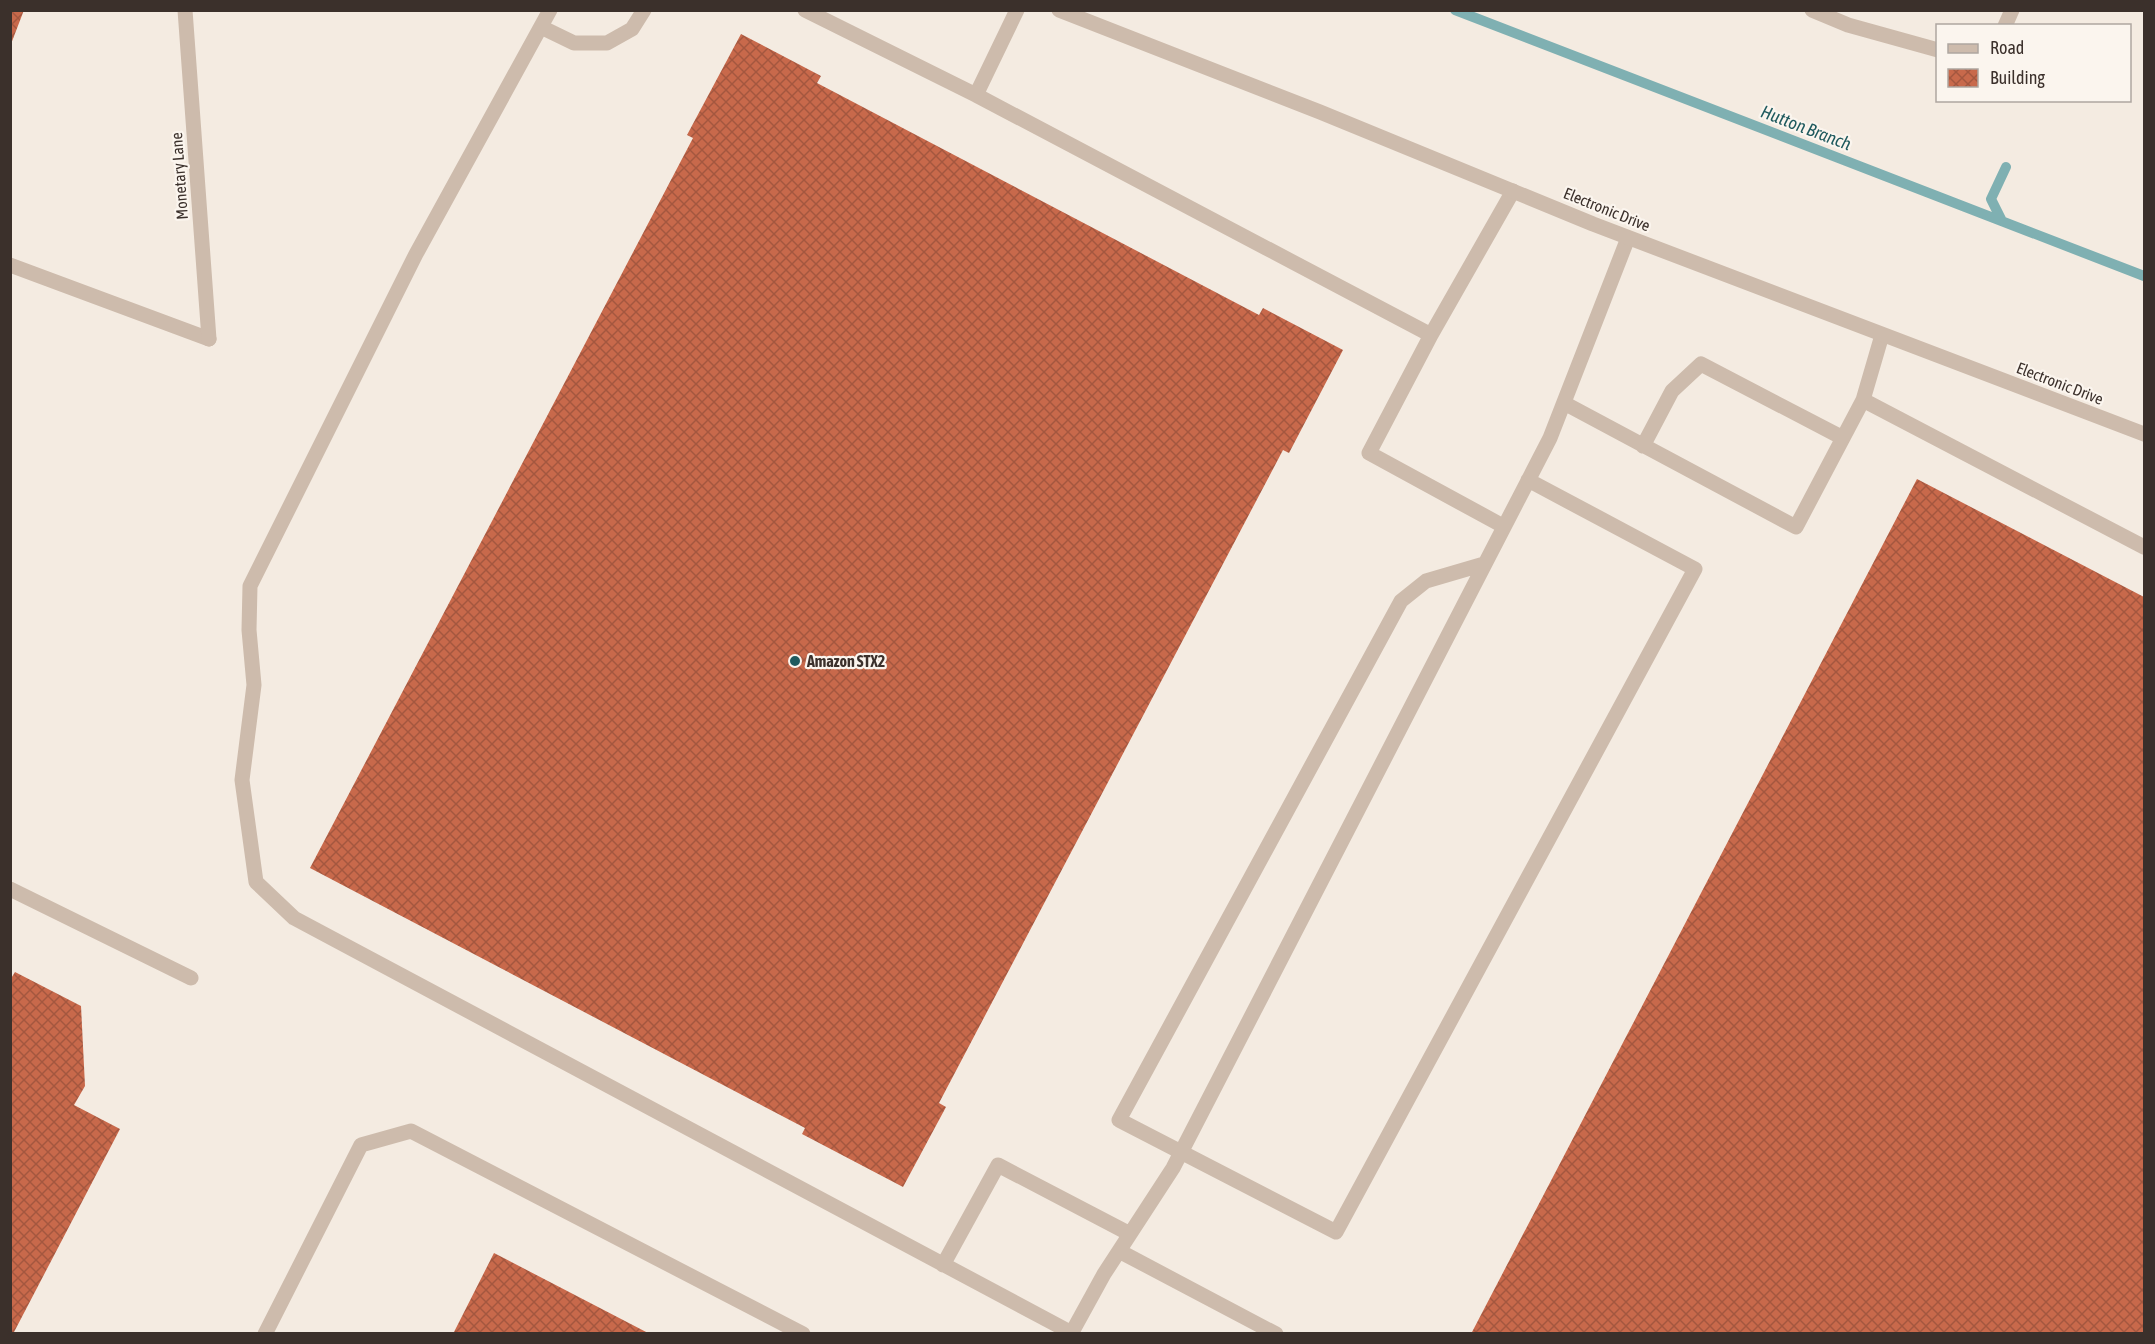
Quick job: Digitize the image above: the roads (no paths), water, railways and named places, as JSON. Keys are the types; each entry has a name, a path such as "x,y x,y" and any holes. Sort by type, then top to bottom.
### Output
{"street":[{"name":"Monetary Lane","path":"10,265 208,339 185,10"},
{"path":"550,10 416,254 250,585 249,630 254,685 242,780 256,882 294,918 1070,1333 1181,1153 1550,438 1628,237"},
{"path":"541,27 574,43 608,44 632,29 644,10"},
{"path":"805,10 976,95 1431,335"},
{"path":"976,95 1017,10"},
{"name":"Electronic Drive","path":"1059,10 1320,112 1628,237 2145,434"},
{"path":"1812,10 1848,25 1936,49"},
{"path":"2005,24 2012,10"},
{"path":"1503,526 1370,453 1431,335 1514,191"},
{"path":"1564,403 1796,527 1863,400 1882,335"},
{"path":"1643,446 1672,391 1701,364 1843,438"},
{"path":"1863,400 2145,547"},
{"path":"1484,564 1426,581 1401,601 1119,1120 1336,1232 1695,569 1528,480"},
{"path":"10,889 191,978"},
{"path":"265,1334 361,1145 411,1131 803,1334"},
{"path":"943,1264 998,1165 1130,1234"},
{"path":"1119,1251 1276,1334"}],"waterway":[{"name":"Hutton Branch","path":"1455,10 2144,276"},
{"path":"2002,221 1991,199 2006,167"}],"place":[{"name":"Amazon STX2","path":"795,661"}]}
